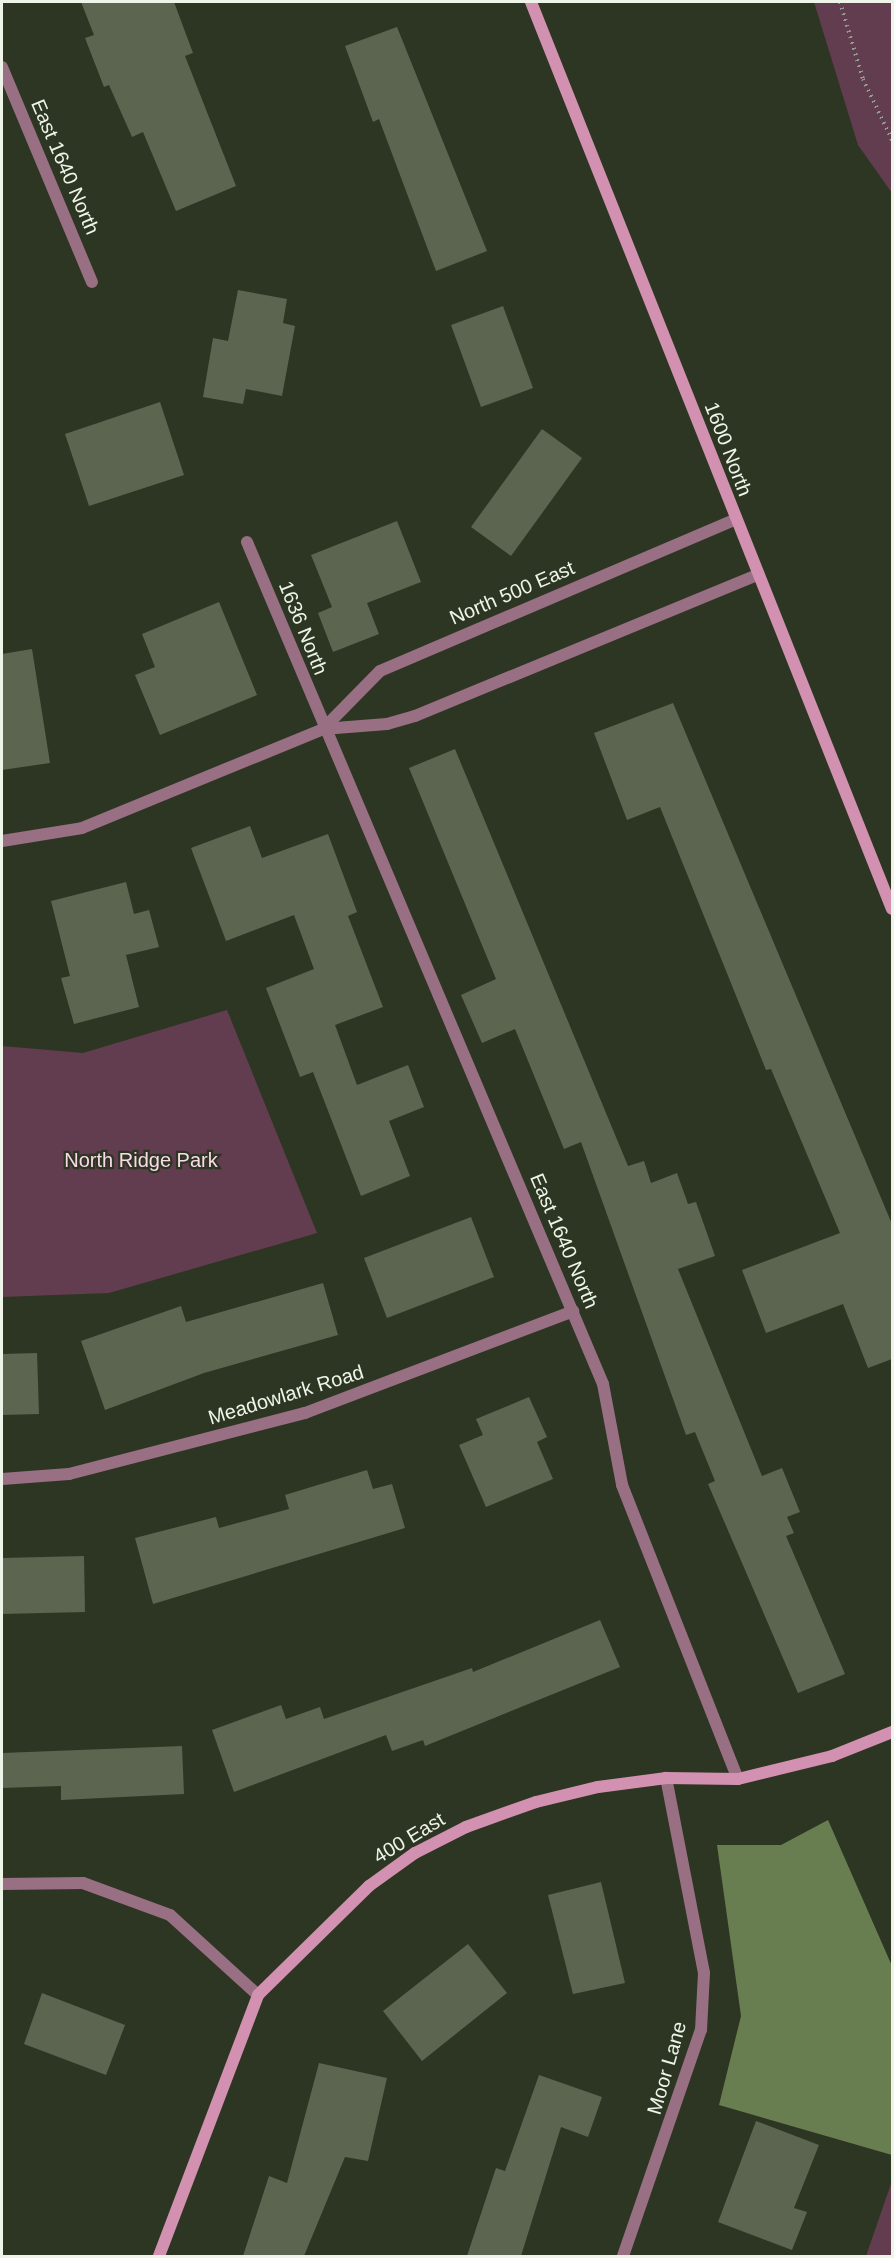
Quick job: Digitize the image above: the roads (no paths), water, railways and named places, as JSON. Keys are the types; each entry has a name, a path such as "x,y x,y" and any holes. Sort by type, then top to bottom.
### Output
{"street":[{"name":"1600 North","path":"531,2 734,520 892,909"},
{"name":"East 1640 North","path":"2,67 92,282"},
{"name":"North 500 East","path":"323,729 380,671 734,520"},
{"name":"1636 North","path":"247,543 323,729"},
{"name":"North 500 East","path":"2,841 82,828 323,729 387,724 415,716 757,574"},
{"name":"East 1640 North","path":"323,729 603,1384 622,1485 738,1779"},
{"name":"Meadowlark Road","path":"2,1479 79,1472 305,1413 573,1311"},
{"name":"400 East","path":"159,2256 258,1995 361,1893 415,1853 466,1827 536,1802 598,1787 666,1778 738,1779 832,1756 892,1732"},
{"name":"Moor Lane","path":"623,2256 701,2030 704,1973 666,1778"},
{"path":"2,1884 83,1883 170,1915 258,1995"}],"park label":[{"name":"North Ridge Park","path":"141,1160"}]}
